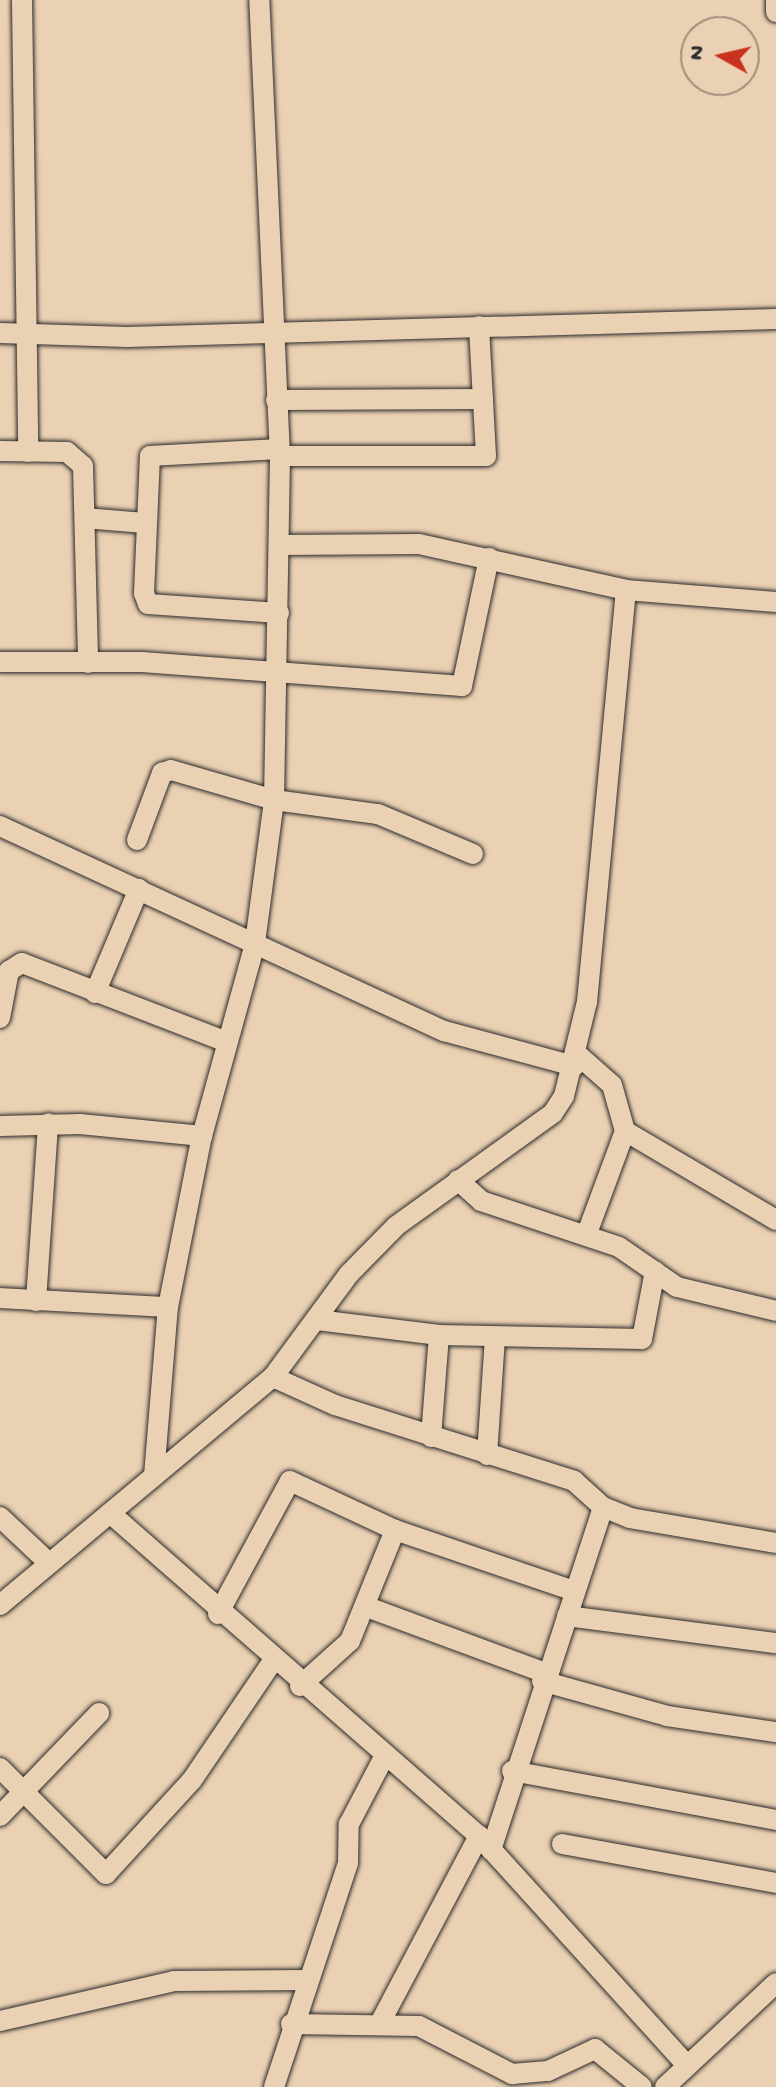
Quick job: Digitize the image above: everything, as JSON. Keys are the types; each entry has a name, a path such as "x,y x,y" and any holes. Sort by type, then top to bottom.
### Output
{"street":[{"path":"22,0 29,336 28,452"},
{"path":"154,1476 168,1307 202,1136 255,943 274,800 281,671 280,453 259,0"},
{"path":"776,0 776,12"},
{"path":"0,333 29,336 776,319"},
{"path":"279,613 148,604 144,523 154,452 486,456 479,326"},
{"path":"276,400 483,399"},
{"path":"0,451 78,456 85,518 88,663"},
{"path":"85,518 144,523"},
{"path":"280,545 419,544 626,590 776,602"},
{"path":"0,662 281,671 462,686 489,558"},
{"path":"0,1605 273,1377 396,1226 553,1113 576,1061 626,590"},
{"path":"137,840 166,770 274,800 378,814 473,854"},
{"path":"0,826 444,1031 576,1061 612,1085 625,1131 587,1233"},
{"path":"95,993 139,889"},
{"path":"0,1018 14,964 227,1042"},
{"path":"0,1126 48,1123 202,1136"},
{"path":"36,1301 48,1123"},
{"path":"625,1131 776,1220"},
{"path":"458,1180 481,1201 587,1233 655,1271 677,1287 776,1311"},
{"path":"317,1320 439,1335 642,1339 655,1271"},
{"path":"0,1298 168,1307"},
{"path":"431,1437 439,1335"},
{"path":"487,1455 495,1338"},
{"path":"273,1377 431,1437 574,1481 603,1507 652,1525 776,1543"},
{"path":"218,1614 290,1481 395,1530 574,1591"},
{"path":"380,2023 485,1843 603,1507"},
{"path":"110,1513 218,1614 485,1843 686,2064"},
{"path":"0,1517 49,1563"},
{"path":"300,1686 335,1659 367,1607 395,1530"},
{"path":"367,1607 543,1677 667,1716 776,1732"},
{"path":"567,1616 776,1643"},
{"path":"0,1768 20,1793 106,1874 192,1780 273,1661"},
{"path":"0,1816 99,1713"},
{"path":"274,2087 291,2024 348,1863 349,1824 385,1755"},
{"path":"512,1771 776,1820"},
{"path":"562,1844 776,1883"},
{"path":"0,2021 174,1981 307,1980"},
{"path":"665,2087 686,2064 776,1983"},
{"path":"291,2024 380,2023 431,2030 512,2074 548,2071 595,2049 642,2087"}]}
